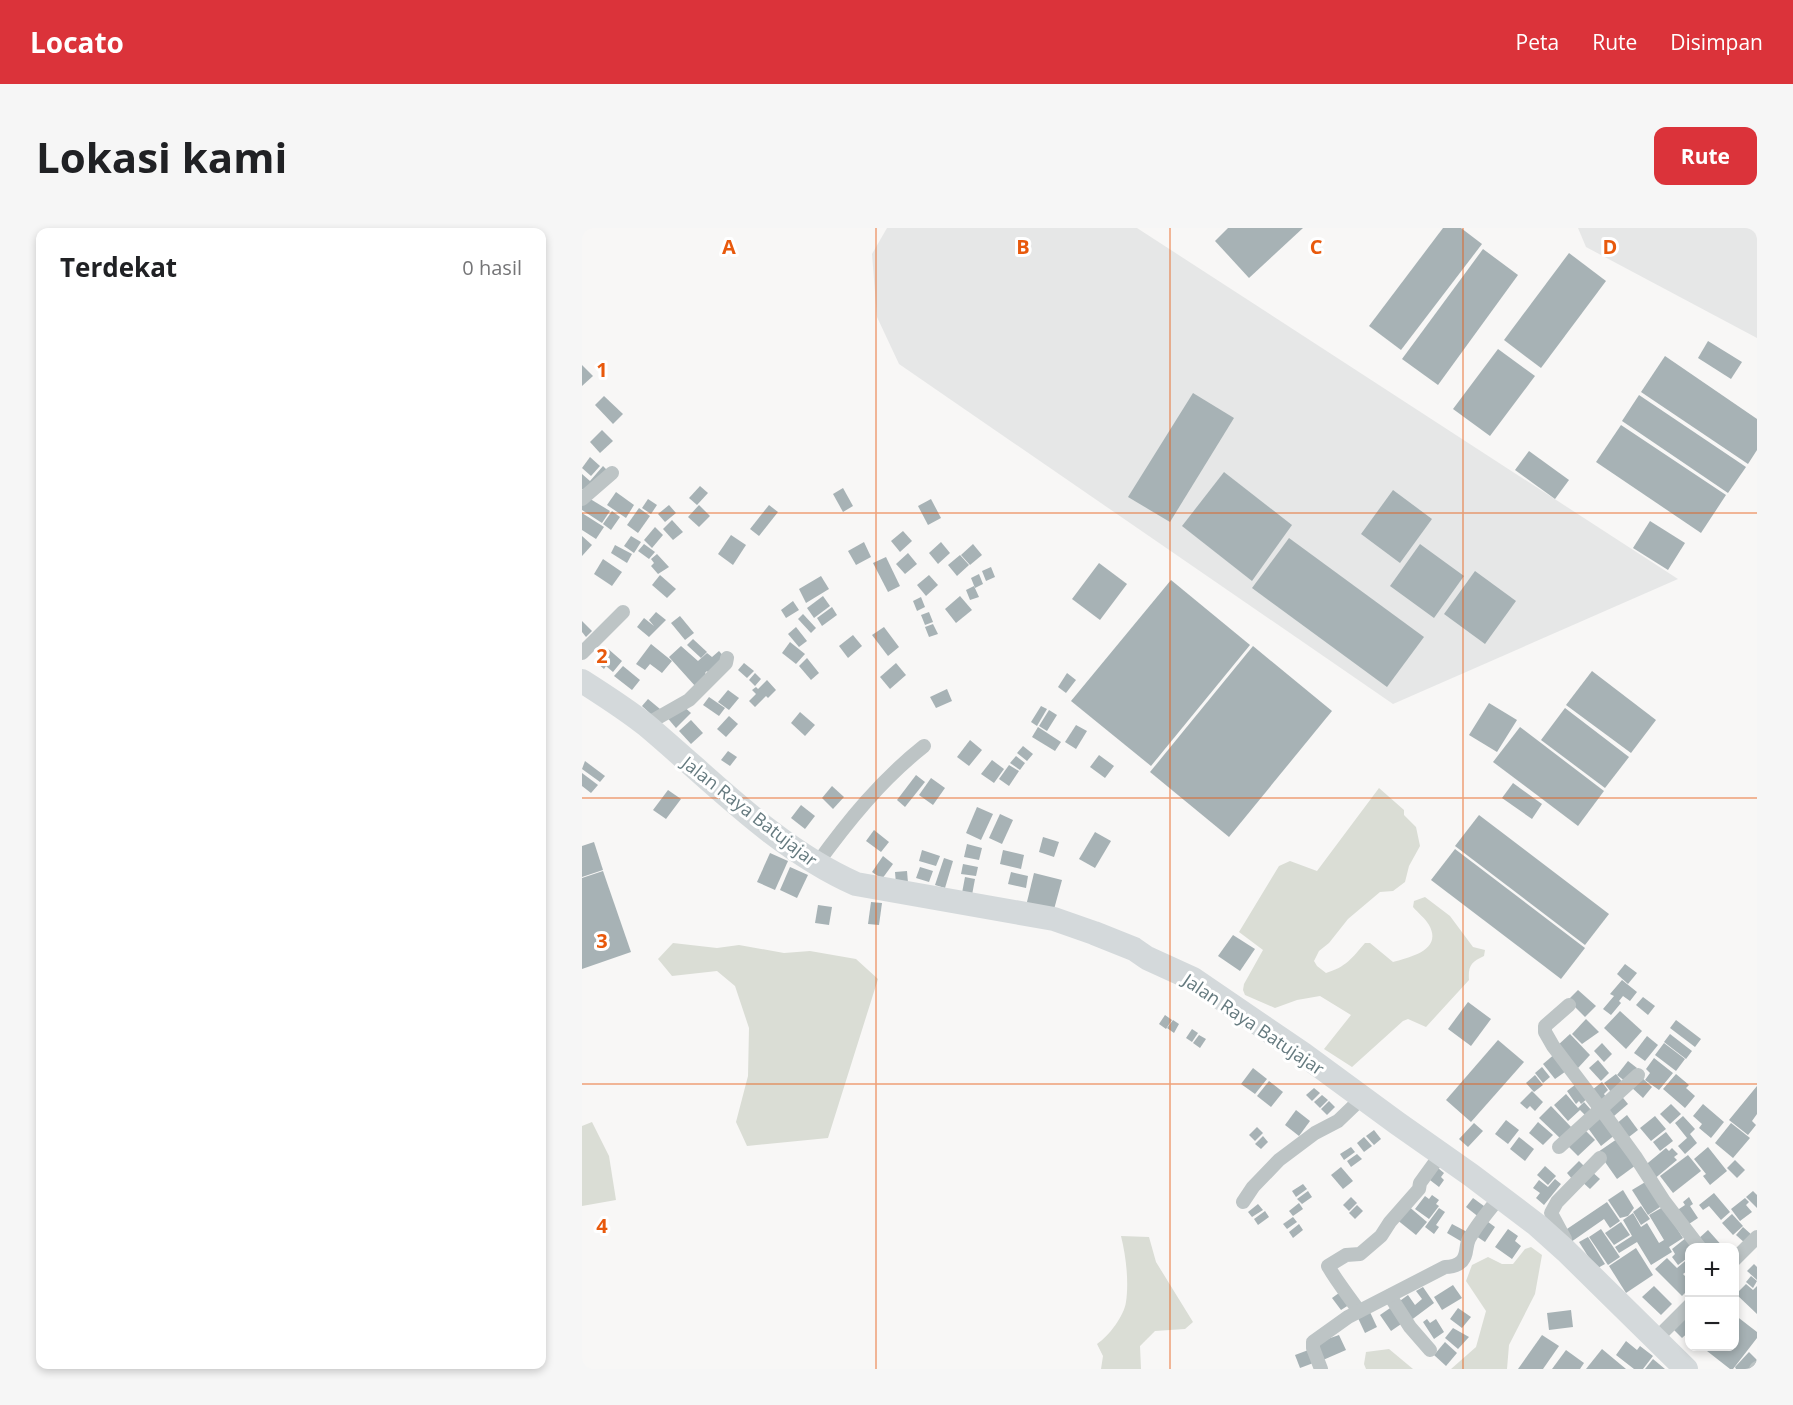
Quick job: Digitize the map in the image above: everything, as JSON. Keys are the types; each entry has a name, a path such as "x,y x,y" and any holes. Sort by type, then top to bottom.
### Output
{"highway":[{"name":"Jalan Raya Batujajar","path":"582,681 645,724 718,789 816,865 856,884 1054,919 1114,941 1192,979 1303,1054 1500,1197 1564,1249 1686,1369"}],"street":[{"path":"582,500 612,473"},
{"path":"582,653 622,612"},
{"path":"645,724 689,700 726,663 727,658"},
{"path":"816,865 862,804 924,746"},
{"path":"1569,1005 1545,1026 1545,1032 1696,1243"},
{"path":"1559,1147 1638,1075"},
{"path":"1243,1202 1279,1160 1315,1133 1338,1121 1362,1098"},
{"path":"1359,1311 1344,1288 1340,1287 1328,1266 1346,1255 1360,1254 1381,1236 1390,1222 1419,1189 1420,1183 1441,1154"},
{"path":"1564,1249 1565,1239 1551,1213 1557,1202 1600,1158"},
{"path":"1321,1369 1313,1342 1359,1311 1445,1267 1453,1268 1461,1262 1467,1252 1467,1242 1500,1197"},
{"path":"1739,1255 1757,1237"},
{"path":"1390,1296 1410,1327 1430,1350"},
{"path":"1655,1340 1685,1309"}],"shaded area":[{"path":"887,228 1137,228 1678,579 1393,704 899,364 877,317 872,254"},
{"path":"1578,228 1757,228 1757,338 1586,247"},
{"path":"1379,788 1404,810 1404,815 1416,827 1420,846 1409,866 1405,882 1393,891 1380,892 1348,919 1329,943 1319,951 1314,961 1317,966 1326,973 1339,968 1352,958 1365,943 1370,943 1393,962 1423,951 1432,941 1432,934 1427,922 1413,907 1414,901 1425,897 1450,916 1473,947 1485,950 1484,956 1471,965 1469,980 1426,1027 1408,1019 1403,1021 1352,1067 1324,1049 1351,1015 1320,996 1297,1000 1275,1008 1245,995 1244,984 1263,950 1239,932 1279,866 1290,861 1317,871"},
{"path":"673,943 717,948 739,945 784,953 810,951 856,959 878,979 828,1138 747,1146 736,1122 748,1076 749,1028 735,986 717,971 672,976 658,959"},
{"path":"592,1122 609,1156 616,1200 582,1206 582,1126"},
{"path":"1121,1236 1149,1237 1156,1262 1193,1322 1185,1329 1155,1331 1140,1346 1141,1369 1101,1369 1103,1356 1097,1344 1115,1325 1126,1302 1127,1269"},
{"path":"1531,1247 1542,1255 1535,1294 1509,1345 1507,1369 1451,1369 1476,1347 1486,1311 1466,1281 1472,1265 1488,1257 1502,1264 1513,1264 1525,1249"},
{"path":"1389,1349 1413,1369 1366,1369 1364,1364 1366,1352"}],"building":[{"path":"1228,228 1303,228 1249,278 1215,241"},
{"path":"1443,228 1461,228 1482,244 1401,350 1369,326"},
{"path":"1483,249 1518,275 1438,385 1402,359"},
{"path":"1569,253 1606,281 1541,368 1504,340"},
{"path":"1708,341 1742,362 1731,379 1698,358"},
{"path":"1498,349 1535,376 1490,436 1453,409"},
{"path":"1665,356 1757,419 1757,450 1748,464 1641,392"},
{"path":"582,365 593,376 582,386"},
{"path":"1193,393 1234,418 1170,522 1128,497"},
{"path":"1639,395 1746,467 1728,493 1622,421"},
{"path":"604,396 623,414 613,424 595,405"},
{"path":"1621,425 1726,495 1701,533 1596,462"},
{"path":"602,430 613,441 600,453 590,442"},
{"path":"1529,451 1569,480 1555,499 1515,470"},
{"path":"590,457 600,466 591,476 582,468"},
{"path":"603,466 610,473 585,491 582,489 582,474 590,481"},
{"path":"1224,472 1292,525 1252,581 1182,526"},
{"path":"700,486 708,493 697,505 689,498"},
{"path":"843,488 853,506 843,512 833,494"},
{"path":"1393,490 1432,519 1400,563 1361,534"},
{"path":"616,492 634,505 626,518 607,505"},
{"path":"587,497 610,511 602,523 582,510 582,504"},
{"path":"648,499 657,505 651,514 642,508"},
{"path":"931,499 941,518 928,525 918,506"},
{"path":"669,505 676,513 665,522 658,514"},
{"path":"699,505 710,516 699,527 688,517"},
{"path":"769,505 778,512 759,536 750,529"},
{"path":"639,508 650,516 638,533 627,525"},
{"path":"612,511 620,517 611,530 603,524"},
{"path":"582,513 604,527 596,539 582,530"},
{"path":"672,520 683,532 673,540 663,529"},
{"path":"1650,521 1685,543 1668,570 1633,548"},
{"path":"655,527 663,535 652,548 644,540"},
{"path":"903,531 912,541 900,552 891,541"},
{"path":"731,535 746,545 733,565 718,554"},
{"path":"582,536 592,545 582,556"},
{"path":"631,536 641,542 634,553 624,546"},
{"path":"1289,538 1424,637 1387,687 1252,588"},
{"path":"864,542 871,557 856,565 848,551"},
{"path":"941,542 950,553 938,564 929,553"},
{"path":"644,544 655,552 649,559 638,551"},
{"path":"973,544 982,555 970,565 961,555"},
{"path":"1420,544 1464,576 1434,618 1390,586"},
{"path":"615,545 632,554 627,563 611,553"},
{"path":"908,553 917,564 905,574 896,564"},
{"path":"657,554 669,567 658,574 651,566 654,563 651,559"},
{"path":"960,555 969,565 957,576 948,565"},
{"path":"886,557 900,586 888,592 873,563"},
{"path":"603,559 622,572 612,586 594,574"},
{"path":"1099,563 1127,584 1100,620 1072,599"},
{"path":"991,567 995,577 986,581 982,571"},
{"path":"1475,571 1516,601 1485,644 1444,614"},
{"path":"979,574 983,584 975,588 971,578"},
{"path":"660,575 676,589 667,598 652,585"},
{"path":"929,575 938,585 926,596 917,585"},
{"path":"821,576 829,589 806,603 799,589"},
{"path":"1171,580 1250,645 1151,766 1071,701"},
{"path":"974,586 979,597 970,600 966,590"},
{"path":"823,596 830,606 814,618 807,608"},
{"path":"960,596 972,610 956,623 945,609"},
{"path":"921,597 925,607 917,611 913,601"},
{"path":"793,601 799,610 786,618 781,610"},
{"path":"832,607 837,615 822,626 817,618"},
{"path":"656,612 666,620 649,637 637,627 644,618 654,626 649,620"},
{"path":"929,612 933,622 925,625 921,615"},
{"path":"803,614 816,628 811,633 798,619"},
{"path":"680,616 694,633 685,640 671,623"},
{"path":"582,621 592,631 586,637 582,632"},
{"path":"933,624 938,634 929,637 925,627"},
{"path":"796,627 807,641 799,647 788,634"},
{"path":"884,627 899,647 888,656 872,635"},
{"path":"853,635 862,646 848,658 839,646"},
{"path":"693,639 707,652 701,658 687,645"},
{"path":"790,642 805,654 796,664 782,653"},
{"path":"651,644 672,661 662,673 650,664 645,670 636,664"},
{"path":"681,646 698,661 707,653 712,657 719,651 726,659 710,675 707,671 705,673 708,677 696,687 669,657"},
{"path":"1253,646 1332,711 1229,837 1150,772"},
{"path":"606,647 622,661 613,672 606,666 604,669 596,662"},
{"path":"807,658 819,673 811,680 799,666"},
{"path":"744,663 754,671 747,678 738,670"},
{"path":"896,663 906,675 890,689 880,677"},
{"path":"623,666 640,680 632,690 614,676"},
{"path":"1592,671 1656,720 1631,753 1566,705"},
{"path":"755,673 761,679 755,686 749,680"},
{"path":"1067,673 1076,680 1066,693 1058,687"},
{"path":"767,680 776,690 755,707 749,701 756,694 752,690 756,687 758,689"},
{"path":"947,689 952,701 936,708 930,697"},
{"path":"728,690 739,698 729,710 718,702"},
{"path":"709,697 725,708 719,716 703,705"},
{"path":"648,699 660,709 654,717 642,706"},
{"path":"1489,703 1517,720 1497,752 1469,735"},
{"path":"681,704 691,713 676,728 665,715"},
{"path":"1041,706 1047,709 1037,726 1031,722"},
{"path":"1565,708 1629,757 1605,788 1541,740"},
{"path":"1049,710 1057,715 1047,731 1039,726"},
{"path":"800,712 815,725 805,736 791,723"},
{"path":"729,716 738,724 726,737 717,729"},
{"path":"691,720 703,733 691,744 679,731"},
{"path":"1076,725 1087,731 1076,749 1065,742"},
{"path":"1038,727 1061,742 1055,751 1032,737"},
{"path":"1520,727 1604,791 1578,826 1493,762"},
{"path":"970,740 982,750 969,766 957,757"},
{"path":"1023,746 1033,754 1027,761 1017,753"},
{"path":"728,751 737,757 730,766 721,760"},
{"path":"1099,755 1114,766 1105,778 1090,767"},
{"path":"1016,756 1025,763 1020,770 1010,763"},
{"path":"992,760 1004,769 994,783 981,774"},
{"path":"585,761 605,776 600,782 582,769"},
{"path":"1009,765 1019,771 1009,786 999,779"},
{"path":"582,773 598,785 591,793 582,786"},
{"path":"916,775 925,782 905,807 897,800"},
{"path":"931,778 945,788 933,805 919,795"},
{"path":"1513,783 1542,804 1532,819 1502,798"},
{"path":"832,786 844,797 833,809 822,798"},
{"path":"668,790 681,799 666,819 653,810"},
{"path":"801,805 815,816 805,829 791,818"},
{"path":"977,807 993,814 981,840 966,833"},
{"path":"1000,814 1013,820 1002,844 989,838"},
{"path":"1479,815 1609,914 1585,945 1455,846"},
{"path":"874,830 889,842 881,852 866,841"},
{"path":"1095,832 1111,841 1095,868 1079,859"},
{"path":"1043,837 1059,842 1054,857 1039,852"},
{"path":"594,842 603,870 582,877 582,846"},
{"path":"967,844 982,848 979,860 964,857"},
{"path":"1455,849 1585,948 1561,979 1431,880"},
{"path":"922,850 940,856 936,866 919,861"},
{"path":"1003,850 1024,855 1021,869 1000,864"},
{"path":"770,853 788,861 775,890 757,882"},
{"path":"883,856 893,864 882,879 872,872"},
{"path":"944,858 953,861 945,888 935,885"},
{"path":"963,864 978,867 976,876 961,874"},
{"path":"790,867 808,875 797,898 780,890"},
{"path":"920,867 933,871 929,882 916,878"},
{"path":"603,871 631,952 582,969 582,878"},
{"path":"907,871 908,883 896,884 895,872"},
{"path":"1011,872 1028,876 1026,888 1008,884"},
{"path":"1034,873 1062,880 1053,913 1026,906"},
{"path":"965,877 975,879 972,895 962,893"},
{"path":"871,902 882,903 879,925 868,924"},
{"path":"818,905 832,907 829,925 815,923"},
{"path":"1233,935 1255,949 1240,971 1218,956"},
{"path":"1625,964 1637,973 1628,984 1617,974"},
{"path":"1622,980 1637,992 1630,1001 1623,996 1619,1001 1621,1003 1611,1015 1603,1009 1614,996 1610,994"},
{"path":"1578,990 1596,1006 1585,1017 1568,1000"},
{"path":"1643,997 1655,1006 1648,1015 1636,1005"},
{"path":"1468,1002 1491,1019 1471,1046 1448,1029"},
{"path":"1620,1011 1642,1031 1626,1049 1604,1028"},
{"path":"1165,1015 1172,1020 1166,1029 1159,1024"},
{"path":"1586,1019 1599,1032 1582,1044 1572,1034"},
{"path":"1173,1020 1179,1024 1174,1033 1167,1028"},
{"path":"1676,1020 1701,1039 1695,1047 1670,1028"},
{"path":"1192,1029 1198,1033 1192,1042 1186,1038"},
{"path":"1570,1034 1590,1055 1578,1068 1557,1046"},
{"path":"1670,1034 1692,1051 1686,1059 1664,1042"},
{"path":"1199,1035 1206,1039 1200,1048 1193,1043"},
{"path":"1647,1036 1658,1045 1645,1061 1634,1053"},
{"path":"1498,1040 1524,1062 1471,1122 1446,1100"},
{"path":"1602,1043 1612,1054 1604,1062 1594,1051"},
{"path":"1664,1043 1685,1059 1676,1071 1655,1055"},
{"path":"1556,1053 1569,1069 1555,1079 1543,1064"},
{"path":"1654,1058 1673,1073 1659,1090 1645,1080 1650,1073 1646,1069"},
{"path":"1598,1060 1609,1073 1601,1081 1589,1068"},
{"path":"1628,1061 1637,1068 1626,1082 1617,1075"},
{"path":"1542,1067 1550,1077 1543,1083 1535,1073"},
{"path":"1253,1068 1267,1079 1255,1094 1241,1084"},
{"path":"1616,1074 1623,1083 1611,1092 1604,1083"},
{"path":"1676,1074 1689,1085 1686,1088 1695,1096 1685,1108 1663,1089"},
{"path":"1535,1075 1543,1085 1534,1092 1526,1083"},
{"path":"1640,1076 1652,1087 1643,1098 1630,1086"},
{"path":"1269,1081 1283,1092 1271,1107 1257,1096"},
{"path":"1580,1081 1588,1098 1581,1104 1579,1101 1576,1104 1567,1091"},
{"path":"1602,1082 1608,1090 1604,1094 1606,1097 1601,1101 1592,1090"},
{"path":"1757,1086 1757,1114 1752,1121 1756,1125 1748,1135 1729,1120"},
{"path":"1314,1088 1320,1093 1312,1101 1306,1095"},
{"path":"1532,1091 1543,1102 1535,1111 1530,1106 1527,1109 1520,1103"},
{"path":"1619,1093 1628,1104 1614,1116 1605,1105"},
{"path":"1566,1094 1578,1108 1584,1102 1592,1111 1586,1116 1580,1110 1568,1121 1554,1105"},
{"path":"1322,1095 1328,1100 1320,1108 1314,1102"},
{"path":"1329,1101 1335,1107 1327,1115 1321,1109"},
{"path":"1671,1104 1681,1114 1670,1124 1660,1114"},
{"path":"1703,1104 1724,1122 1711,1138 1699,1128 1702,1124 1693,1116"},
{"path":"1551,1106 1573,1129 1562,1140 1539,1118"},
{"path":"1296,1110 1310,1121 1299,1136 1285,1125"},
{"path":"1600,1113 1616,1134 1601,1146 1585,1124"},
{"path":"1627,1115 1638,1130 1625,1140 1616,1124"},
{"path":"1655,1116 1666,1129 1651,1141 1640,1128"},
{"path":"1683,1116 1695,1129 1690,1134 1697,1143 1685,1154 1678,1146 1687,1138 1675,1123"},
{"path":"1506,1120 1519,1130 1508,1144 1495,1134"},
{"path":"1538,1122 1553,1135 1543,1145 1529,1133"},
{"path":"1474,1123 1483,1131 1468,1147 1459,1139"},
{"path":"1731,1123 1750,1138 1733,1158 1715,1143"},
{"path":"1257,1127 1263,1133 1255,1141 1249,1135"},
{"path":"1582,1127 1595,1140 1578,1156 1565,1143"},
{"path":"1374,1130 1381,1139 1374,1145 1366,1136"},
{"path":"1666,1132 1673,1141 1660,1151 1653,1142"},
{"path":"1263,1136 1268,1142 1261,1149 1255,1144"},
{"path":"1364,1137 1372,1146 1364,1152 1357,1143"},
{"path":"1519,1137 1534,1149 1525,1161 1510,1149"},
{"path":"1617,1139 1636,1165 1617,1179 1598,1152"},
{"path":"1351,1147 1355,1152 1344,1160 1340,1154"},
{"path":"1708,1147 1727,1171 1710,1185 1703,1176 1706,1174 1694,1159"},
{"path":"1666,1148 1669,1151 1672,1148 1678,1154 1674,1157 1677,1160 1653,1180 1643,1167"},
{"path":"1357,1154 1362,1159 1351,1167 1347,1161"},
{"path":"1688,1155 1701,1171 1673,1193 1660,1176"},
{"path":"1735,1160 1745,1170 1737,1178 1727,1168"},
{"path":"1579,1161 1585,1167 1573,1180 1567,1173"},
{"path":"1545,1166 1556,1176 1548,1185 1537,1175"},
{"path":"1341,1167 1353,1181 1343,1189 1331,1175"},
{"path":"1438,1168 1444,1173 1441,1177 1444,1180 1439,1187 1426,1177"},
{"path":"1590,1170 1600,1179 1590,1189 1580,1180"},
{"path":"1555,1179 1561,1184 1544,1205 1536,1198 1540,1193 1533,1188 1539,1180 1548,1187"},
{"path":"1647,1181 1663,1205 1648,1215 1632,1190"},
{"path":"1303,1184 1307,1189 1296,1197 1292,1191"},
{"path":"1623,1190 1634,1208 1628,1216 1620,1218 1608,1200"},
{"path":"1308,1191 1312,1197 1302,1204 1297,1199"},
{"path":"1753,1191 1757,1195 1757,1208 1746,1197"},
{"path":"1714,1193 1730,1212 1721,1220 1709,1206 1703,1210 1699,1205"},
{"path":"1432,1195 1439,1200 1436,1204 1439,1206 1429,1219 1415,1209 1425,1196 1429,1199"},
{"path":"1351,1197 1357,1203 1349,1211 1343,1205"},
{"path":"1689,1197 1693,1204 1690,1206 1698,1218 1689,1224 1676,1211 1685,1205 1683,1202"},
{"path":"1473,1198 1488,1209 1480,1218 1466,1207"},
{"path":"1745,1198 1749,1202 1746,1205 1752,1212 1740,1221 1731,1209"},
{"path":"1607,1202 1620,1221 1610,1228 1604,1219 1571,1242 1564,1231"},
{"path":"1299,1203 1303,1209 1293,1216 1289,1211"},
{"path":"1258,1204 1263,1210 1252,1217 1248,1212"},
{"path":"1357,1205 1363,1211 1355,1219 1349,1213"},
{"path":"1407,1205 1427,1222 1416,1235 1396,1219"},
{"path":"1641,1206 1650,1219 1641,1225 1633,1212"},
{"path":"1663,1207 1683,1238 1669,1247 1672,1252 1651,1265 1637,1242 1619,1253 1615,1247 1632,1236 1623,1220 1633,1213 1641,1227 1647,1223 1659,1243 1664,1240 1649,1215"},
{"path":"1439,1208 1445,1212 1436,1225 1439,1227 1434,1234 1425,1227"},
{"path":"1265,1211 1269,1217 1258,1225 1254,1219"},
{"path":"1732,1214 1743,1226 1733,1235 1722,1223"},
{"path":"1293,1217 1297,1222 1287,1229 1283,1224"},
{"path":"1484,1219 1495,1227 1485,1242 1473,1234"},
{"path":"1621,1222 1630,1235 1614,1245 1605,1233"},
{"path":"1299,1224 1303,1230 1293,1238 1289,1232"},
{"path":"1452,1224 1469,1233 1464,1243 1447,1233"},
{"path":"1743,1227 1753,1236 1746,1244 1736,1235"},
{"path":"1508,1229 1518,1236 1515,1241 1521,1246 1512,1259 1495,1247"},
{"path":"1601,1229 1620,1257 1608,1265 1589,1237"},
{"path":"1708,1230 1720,1243 1700,1243 1697,1240"},
{"path":"1588,1237 1605,1264 1596,1269 1579,1242"},
{"path":"1687,1237 1691,1243 1685,1243 1685,1260 1678,1265 1672,1257 1675,1254 1672,1249"},
{"path":"1636,1248 1653,1275 1626,1293 1609,1266"},
{"path":"1667,1258 1677,1268 1685,1261 1683,1274 1685,1293 1682,1296 1655,1269"},
{"path":"1754,1264 1757,1267 1757,1280 1747,1271"},
{"path":"1751,1276 1757,1281 1753,1288 1746,1282"},
{"path":"1746,1284 1753,1290 1757,1286 1757,1314 1739,1297 1739,1291"},
{"path":"1453,1285 1462,1298 1442,1310 1434,1297"},
{"path":"1654,1286 1672,1304 1661,1315 1642,1297"},
{"path":"1423,1287 1434,1303 1410,1321 1397,1303 1408,1295 1415,1305 1422,1299 1416,1291"},
{"path":"1343,1290 1352,1303 1341,1310 1332,1298"},
{"path":"1393,1306 1404,1322 1391,1331 1380,1315"},
{"path":"1458,1308 1471,1317 1462,1328 1450,1319"},
{"path":"1369,1310 1377,1327 1365,1333 1357,1316"},
{"path":"1571,1310 1573,1327 1549,1330 1547,1313"},
{"path":"1685,1318 1685,1335 1682,1338 1673,1329"},
{"path":"1739,1318 1757,1332 1757,1338 1733,1369 1707,1351 1739,1351"},
{"path":"1427,1319 1430,1323 1436,1319 1444,1332 1434,1339 1423,1322"},
{"path":"1453,1328 1469,1337 1458,1349 1445,1338"},
{"path":"1339,1335 1346,1350 1323,1360 1316,1343"},
{"path":"1542,1335 1559,1346 1543,1369 1518,1369"},
{"path":"1626,1341 1637,1350 1640,1346 1653,1356 1643,1369 1634,1369 1616,1355"},
{"path":"1445,1342 1457,1353 1446,1366 1434,1355"},
{"path":"1311,1349 1316,1362 1300,1368 1295,1355"},
{"path":"1602,1349 1626,1369 1586,1369"},
{"path":"1566,1350 1584,1363 1580,1369 1552,1369"},
{"path":"1749,1352 1757,1360 1757,1364 1752,1369 1736,1369 1735,1367"},
{"path":"1653,1359 1665,1369 1645,1369"}]}
